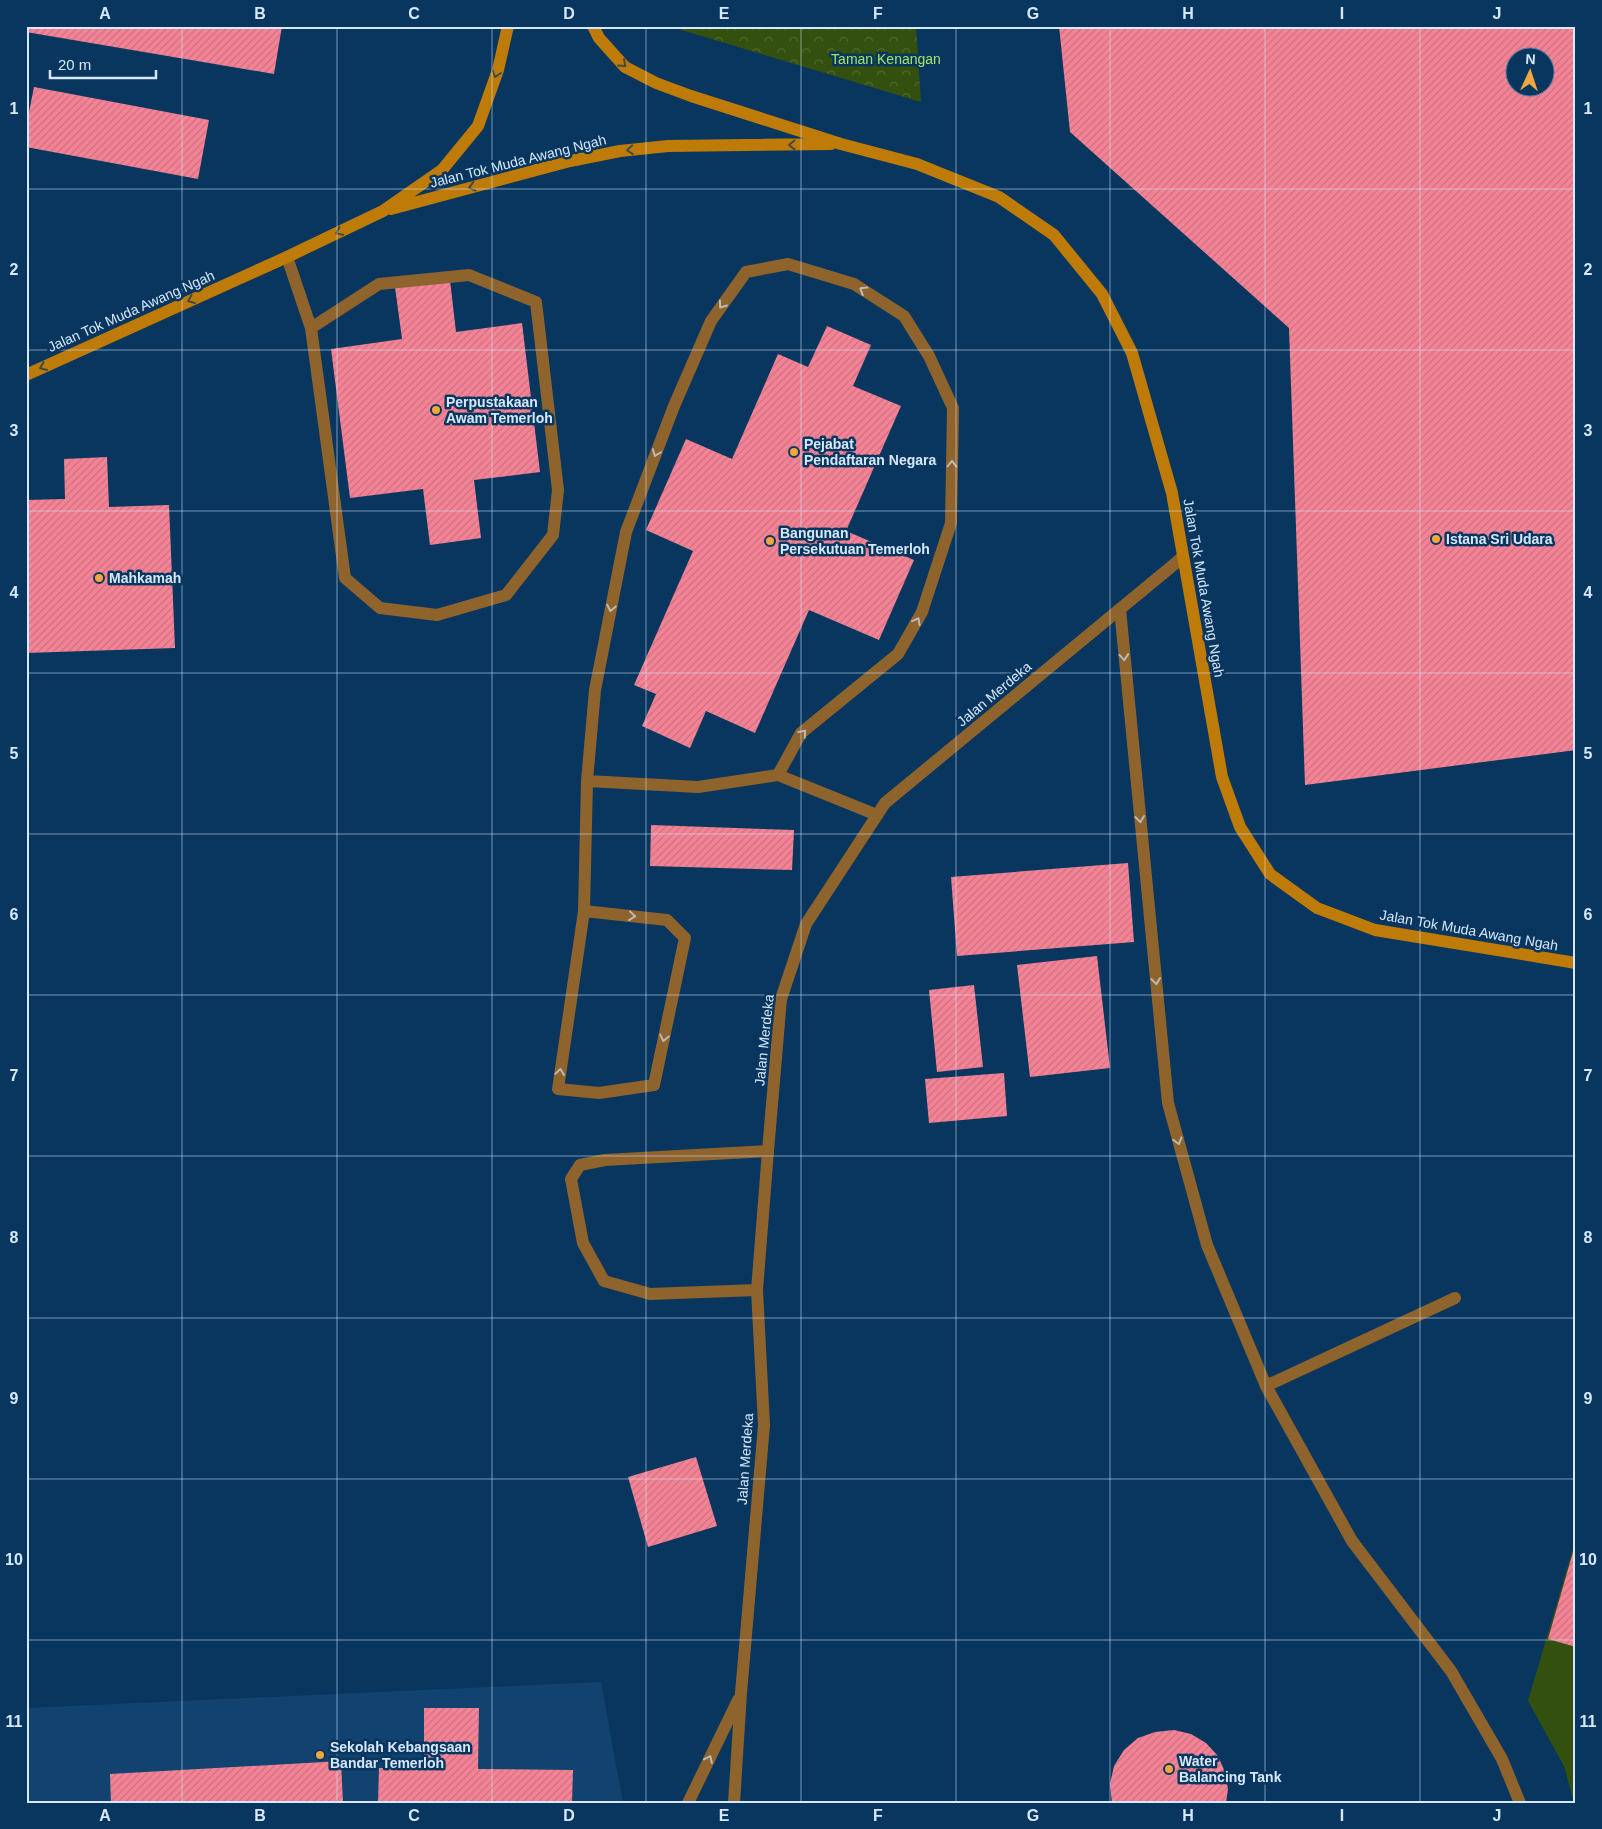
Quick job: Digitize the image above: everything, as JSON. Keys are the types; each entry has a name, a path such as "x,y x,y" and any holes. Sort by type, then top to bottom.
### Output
{"main road":[{"name":"Jalan Tok Muda Awang Ngah","path":"26,375 287,257 383,211 442,170 478,126 498,70 508,26"},
{"name":"Jalan Tok Muda Awang Ngah","path":"593,26 599,38 625,67 656,83 841,144 917,164 999,197 1054,235 1102,294 1132,353 1172,493 1222,777 1240,827 1270,874 1317,908 1375,930 1576,963"},
{"name":"Jalan Tok Muda Awang Ngah","path":"383,211 570,161 620,151 668,146 841,144"}],"street":[{"path":"287,257 311,328 345,578 380,608 437,615 506,595 552,535 558,490 536,302 469,275 379,284 311,328"},
{"path":"584,911 667,920 685,938 654,1085 599,1093 558,1088 584,911 587,781 595,690 626,532 674,406 711,321 746,272 788,264 854,284 904,316 933,365 953,408 953,417 950,523 922,612 898,654 801,733 778,775"},
{"name":"Jalan Merdeka","path":"734,1803 741,1693 764,1426 757,1290 768,1151 781,999 806,924 885,803 1183,557"},
{"path":"1120,608 1168,1103 1207,1245 1266,1386 1352,1542 1451,1671 1502,1759 1520,1803"},
{"path":"587,781 698,787 778,775 877,815"},
{"path":"757,1290 650,1294 604,1281 583,1243 571,1178 580,1166 605,1160 768,1151"},
{"path":"1266,1386 1455,1298"},
{"name":"Jalan Merdeka","path":"688,1803 741,1693"}],"shaded area":[{"name":"Sekolah Kebangsaan Bandar Temerloh","path":"601,1682 623,1803 26,1803 26,1708"}],"green space":[{"name":"Taman Kenangan","path":"668,26 916,26 921,102"},
{"path":"1576,1538 1576,1803 1574,1803 1564,1766 1528,1701"}],"building":[{"path":"26,26 282,26 274,74 26,32"},
{"name":"Istana Sri Udara","path":"1059,26 1576,26 1576,750 1305,785 1289,328 1070,132"},
{"path":"34,87 209,120 198,179 26,147 26,127"},
{"name":"Perpustakaan Awam Temerloh","path":"450,280 456,332 522,323 540,472 474,480 481,538 430,545 423,489 350,498 331,349 402,339 395,287"},
{"name":"Bangunan Persekutuan Temerloh","path":"827,326 871,345 853,386 901,406 846,531 914,560 879,640 809,610 755,733 706,711 690,748 642,726 656,694 634,685 693,551 646,530 686,439 732,459 778,354 808,367"},
{"name":"Mahkamah","path":"107,457 109,507 169,505 175,648 26,653 26,500 65,499 64,459"},
{"path":"651,825 794,830 792,870 650,866"},
{"path":"1128,863 1134,942 957,956 951,877"},
{"path":"1097,956 1110,1068 1030,1077 1017,965"},
{"path":"974,985 983,1067 937,1072 929,990"},
{"path":"1004,1073 1007,1116 929,1123 925,1079"},
{"path":"696,1457 717,1526 648,1547 628,1477"},
{"path":"1576,1545 1576,1647 1548,1639"},
{"path":"424,1708 479,1708 478,1769 573,1770 572,1803 378,1803 379,1768 424,1768"},
{"name":"Water Balancing Tank","path":"1174,1730 1191,1734 1206,1743 1218,1756 1225,1772 1228,1789 1226,1803 1112,1803 1110,1784 1114,1766 1124,1750 1138,1738 1155,1732"},
{"path":"341,1761 343,1803 111,1803 110,1774"}],"place":[{"name":"Perpustakaan Awam Temerloh","path":"436,410"},
{"name":"Pejabat Pendaftaran Negara","path":"794,452"},
{"name":"Istana Sri Udara","path":"1436,539"},
{"name":"Bangunan Persekutuan Temerloh","path":"770,541"},
{"name":"Mahkamah","path":"99,578"},
{"name":"Sekolah Kebangsaan Bandar Temerloh","path":"320,1755"},
{"name":"Water Balancing Tank","path":"1169,1769"}]}
